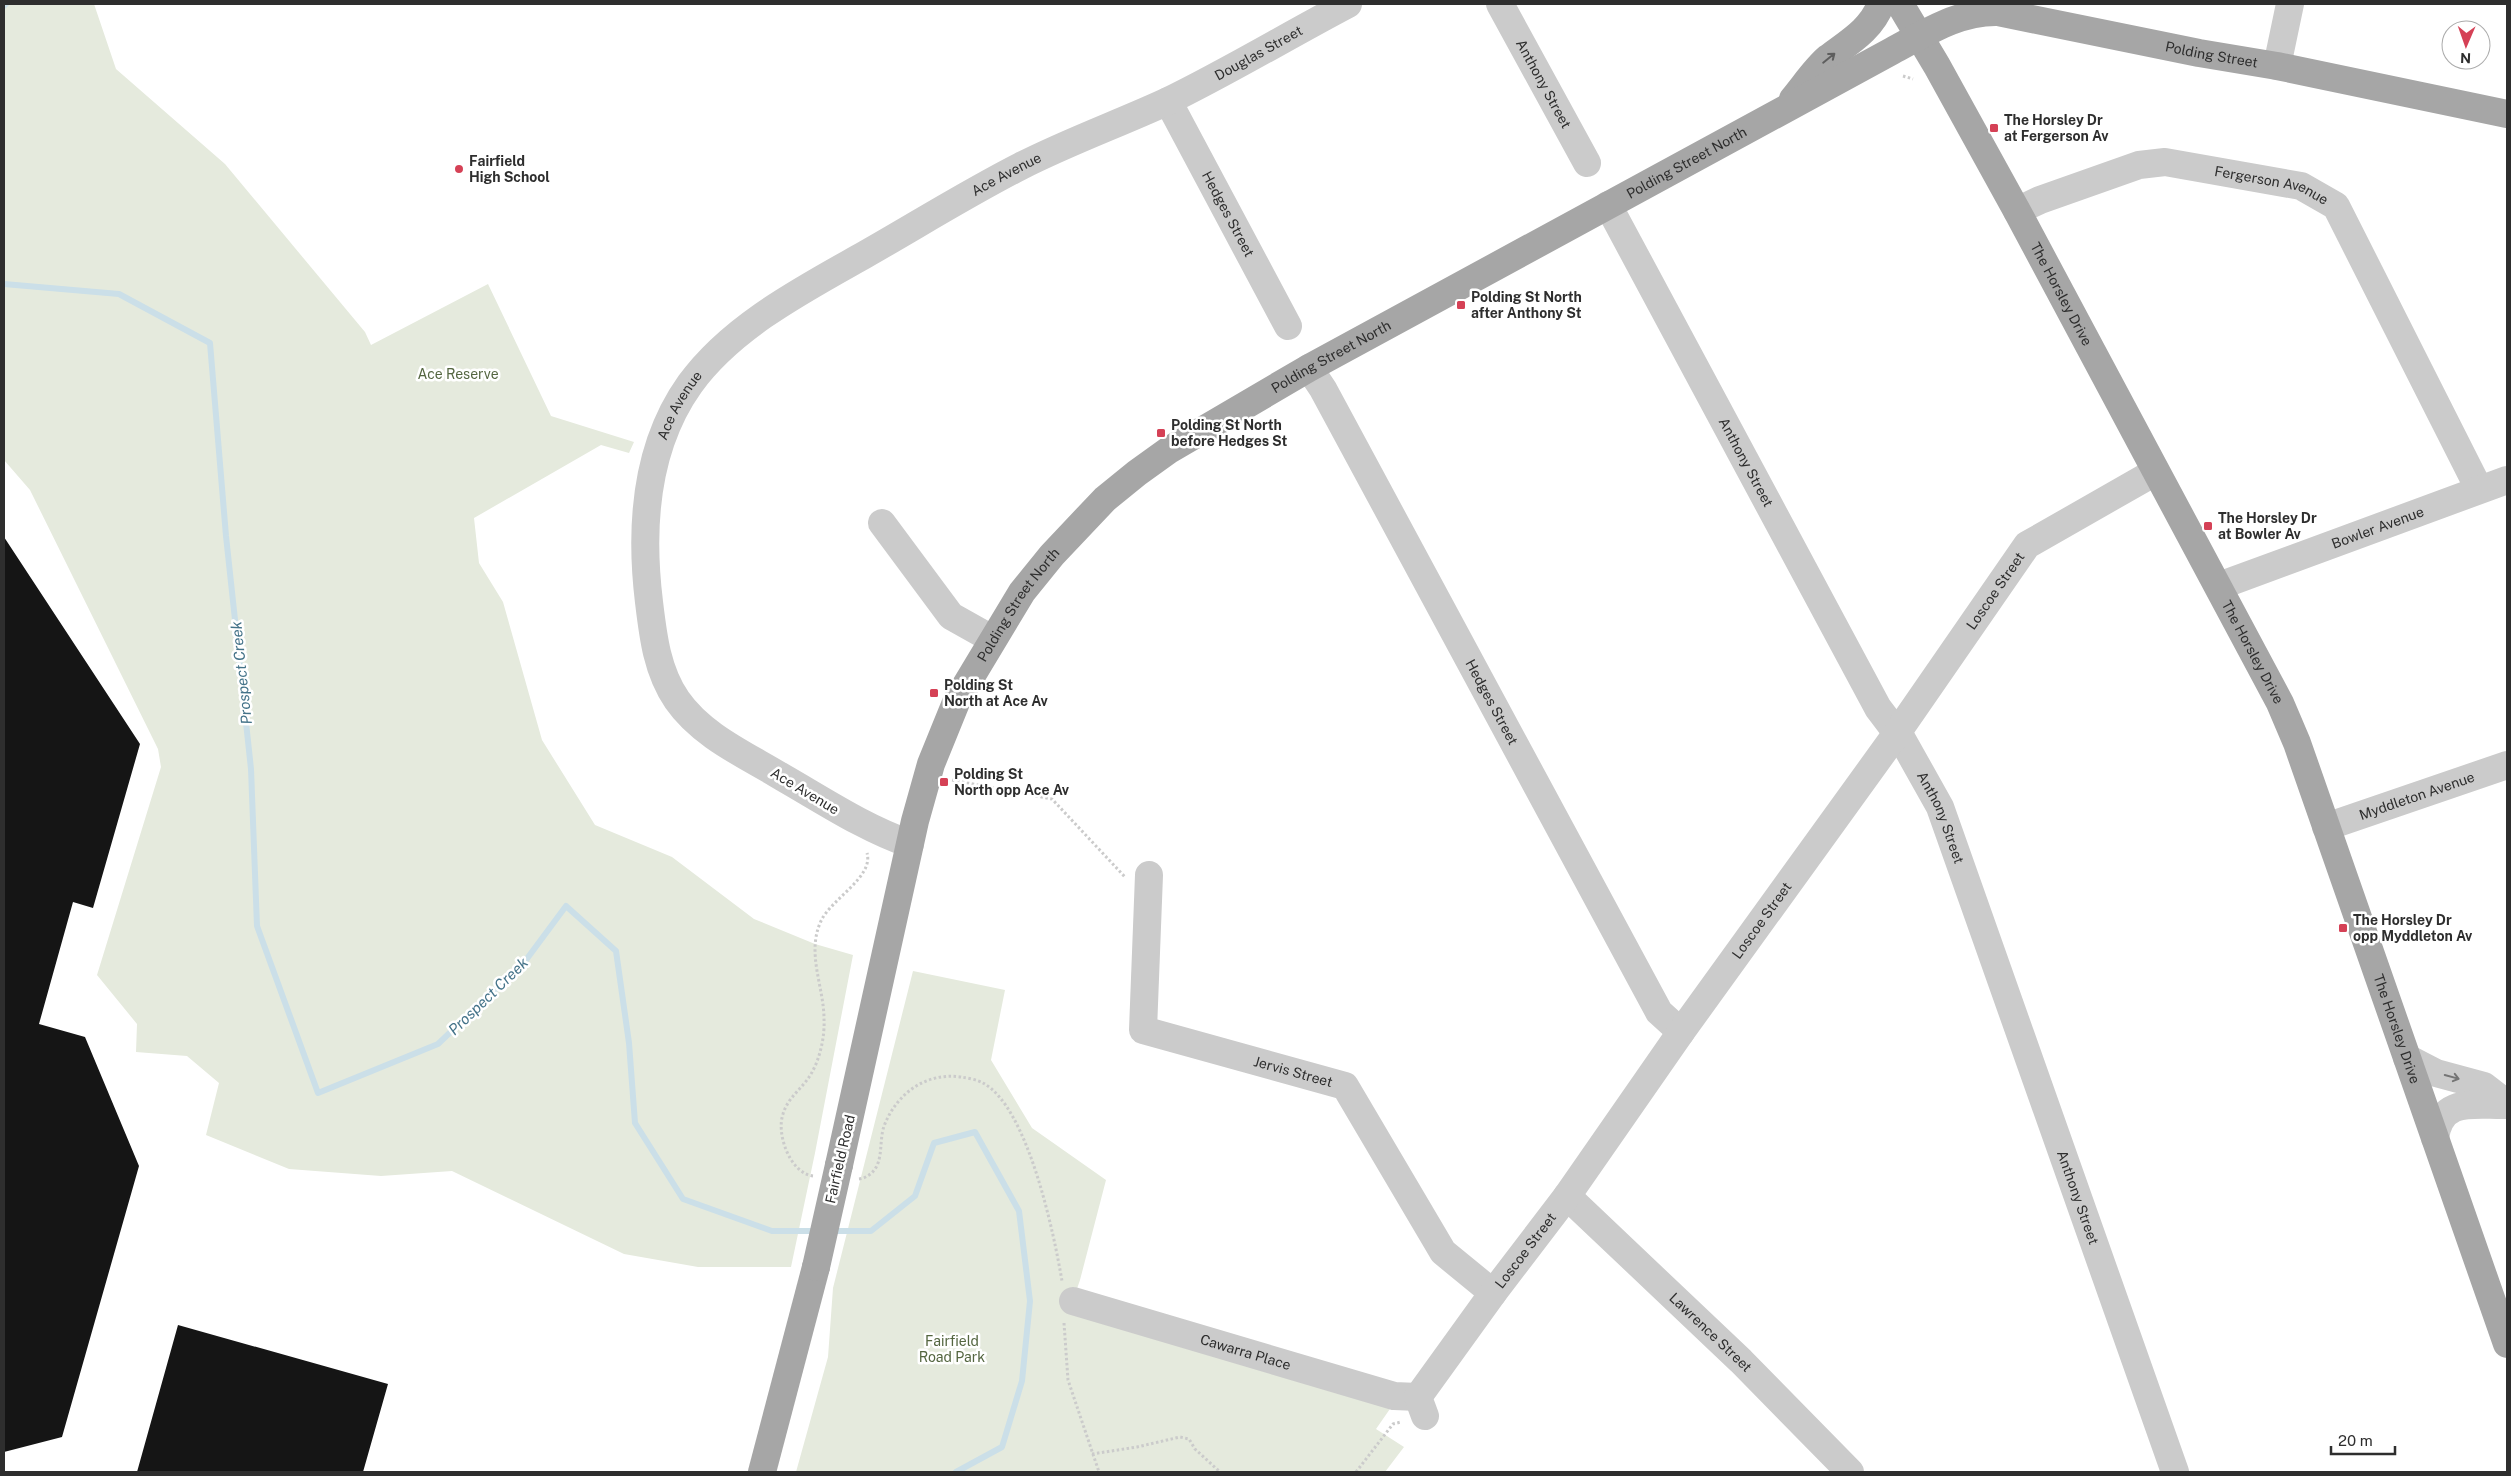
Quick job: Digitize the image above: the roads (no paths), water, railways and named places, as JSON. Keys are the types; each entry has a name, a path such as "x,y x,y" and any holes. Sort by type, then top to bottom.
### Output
{"main road":[{"path":"1786,108 1827,59 1853,42 1867,27 1876,17 1881,4"},
{"name":"The Horsley Drive","path":"1900,4 1920,36 2017,211 2280,703 2297,743 2507,1344"},
{"path":"1993,4 2021,17"},
{"name":"Polding Street","path":"1920,36 1963,16 1979,12 2021,17 2199,54 2277,66 2507,114"},
{"name":"Polding Street North","path":"910,844 931,764 957,700 1022,592 1046,562 1105,499 1169,450 1309,368 1920,36"},
{"name":"Fairfield Road","path":"762,1472 816,1268 910,844"}],"street":[{"name":"Douglas Street","path":"1168,101 1348,4"},
{"name":"Anthony Street","path":"1500,4 1587,163"},
{"path":"2277,66 2290,4"},
{"name":"Hedges Street","path":"1168,101 1288,326"},
{"name":"Ace Avenue","path":"910,844 849,817 736,750 710,733 678,701 666,680 657,656 646,576 645,518 655,457 660,442 690,384 723,349 749,326 823,278 1023,165 1168,101"},
{"name":"Fergerson Avenue","path":"2017,211 2040,200 2139,165 2166,162 2301,186 2336,206 2479,489"},
{"name":"Anthony Street","path":"1608,205 1878,708 1897,733 1940,807 2175,1472"},
{"name":"Hedges Street","path":"1309,368 1660,1012 1682,1032"},
{"name":"Loscoe Street","path":"1421,1407 1493,1293 1567,1196 1682,1032 1897,733 2026,545 2155,472"},
{"name":"Bowler Avenue","path":"2219,586 2507,480"},
{"path":"882,523 951,616 992,639"},
{"name":"Myddleton Avenue","path":"2326,827 2507,765"},
{"name":"Jervis Street","path":"1148,888 1143,1030 1346,1086 1443,1252 1493,1293"},
{"path":"2407,1058 2436,1073 2484,1086 2507,1105"},
{"path":"2435,1138 2440,1119 2460,1105 2507,1105"},
{"name":"Lawrence Street","path":"1567,1196 1741,1361 1850,1472"},
{"name":"Cawarra Place","path":"1069,1302 1394,1396 1421,1407"}],"waterway":[{"name":"Prospect Creek","path":"4,284 119,294 210,343 226,536 251,769 257,926 318,1093 438,1044 526,960 566,906 616,951 629,1043 635,1123 683,1199 772,1231 816,1231"},
{"name":"Prospect Creek","path":"831,1231 871,1231 915,1196 934,1143 975,1132 1019,1211 1030,1301 1022,1381 1002,1447 956,1472"}],"place":[{"name":"The Horsley Dr at Fergerson Av","path":"1994,128"},
{"name":"Fairfield High School","path":"459,169"},
{"name":"Polding St North after Anthony St","path":"1461,305"},
{"name":"Polding St North before Hedges St","path":"1161,433"},
{"name":"The Horsley Dr at Bowler Av","path":"2208,526"},
{"name":"Polding St North at Ace Av","path":"934,693"},
{"name":"Polding St North opp Ace Av","path":"944,782"},
{"name":"The Horsley Dr opp Myddleton Av","path":"2343,928"}],"park label":[{"name":"Ace Reserve","path":"458,374"},
{"name":"Fairfield Road Park","path":"952,1349"}]}
